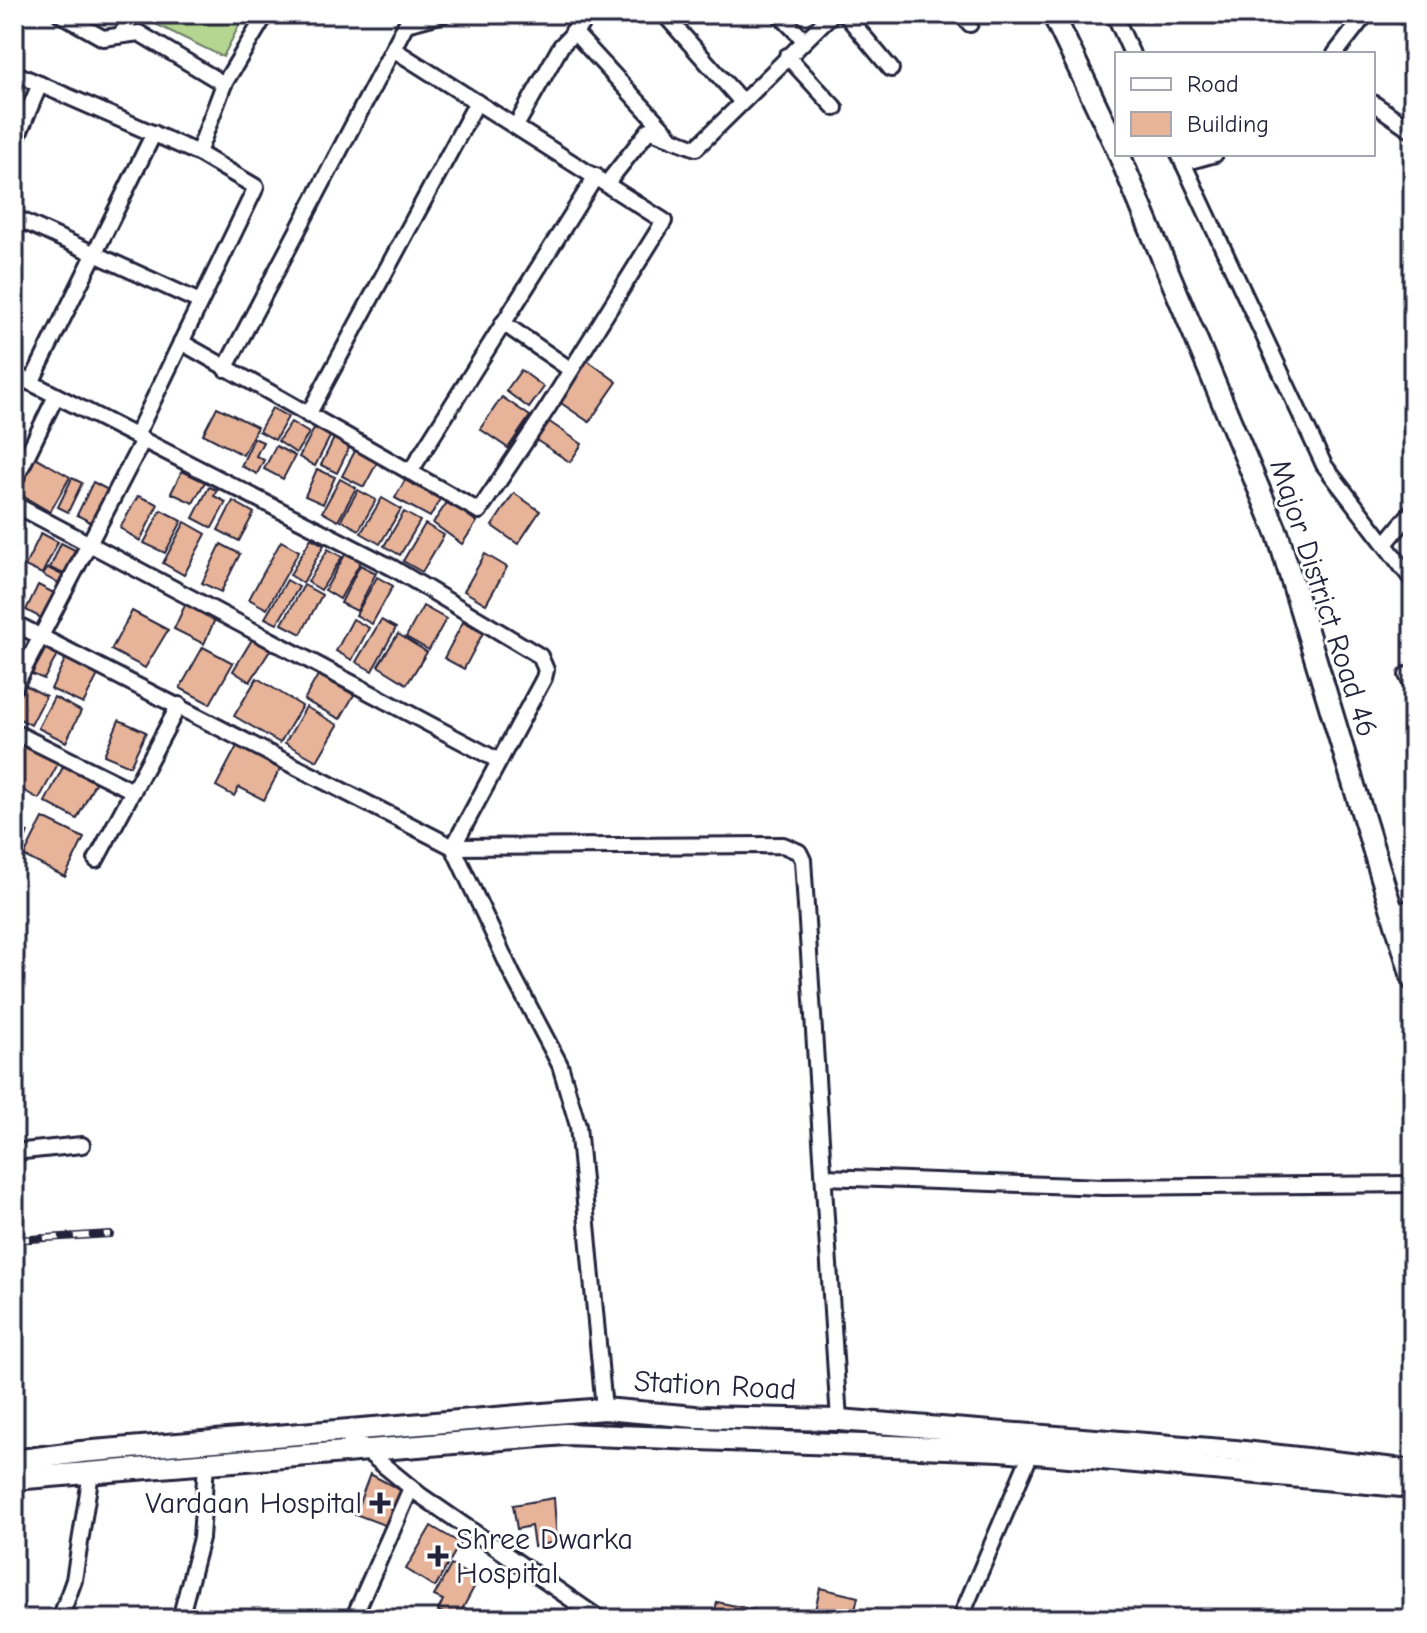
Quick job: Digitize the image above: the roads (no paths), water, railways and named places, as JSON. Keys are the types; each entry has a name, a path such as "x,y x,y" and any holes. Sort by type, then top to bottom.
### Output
{"main road":[{"name":"Major District Road 46","path":"1053,14 1115,145"},
{"name":"Major District Road 46","path":"1120,156 1278,535 1413,980"},
{"name":"Station Road","path":"14,1461 199,1441 604,1409 695,1417 839,1420 1235,1451 1413,1471"},
{"name":"Station Road","path":"14,1479 565,1434 673,1435 1031,1453 1413,1487"}],"street":[{"path":"60,14 103,38 139,33 224,84"},
{"path":"121,35 133,14"},
{"path":"198,153 224,84 266,14"},
{"path":"225,369 406,24 444,14"},
{"path":"516,126 573,31 591,14"},
{"path":"664,14 742,102"},
{"path":"779,14 804,40"},
{"path":"410,472 503,323 601,179 649,130 696,148 832,14"},
{"path":"845,14 891,69"},
{"path":"1114,14 1131,52"},
{"path":"1337,52 1366,14"},
{"path":"1401,14 1413,22"},
{"path":"573,31 673,139"},
{"path":"181,342 479,511 664,221 393,49"},
{"path":"787,56 835,108"},
{"path":"14,73 198,153 256,187 90,542 14,688"},
{"path":"14,145 40,84"},
{"path":"308,415 477,102"},
{"path":"1375,104 1413,131"},
{"path":"31,383 154,133"},
{"path":"1181,158 1324,465 1413,581"},
{"path":"14,217 200,302"},
{"path":"503,323 571,370"},
{"path":"14,374 393,568 540,656 546,670 544,678 453,847"},
{"path":"14,482 56,396"},
{"path":"14,504 499,761"},
{"path":"1385,544 1413,510"},
{"path":"14,623 453,847 783,845 799,852 803,860 839,1420"},
{"path":"96,860 179,705"},
{"path":"14,732 133,791"},
{"path":"453,847 512,974 560,1065 578,1126 604,1409"},
{"path":"1393,913 1413,907"},
{"path":"14,1152 82,1145"},
{"path":"824,1177 1103,1187 1413,1184"},
{"path":"343,1432 411,1488 600,1619"},
{"path":"960,1619 1031,1453"},
{"path":"180,1619 201,1538 206,1464"},
{"path":"60,1619 74,1580 91,1473"},
{"path":"353,1619 411,1488"}],"railway":[{"path":"14,1240 110,1234"}],"place":[{"name":"Vardaan Hospital","path":"380,1503"},
{"name":"Shree Dwarka Hospital","path":"438,1556"}]}
